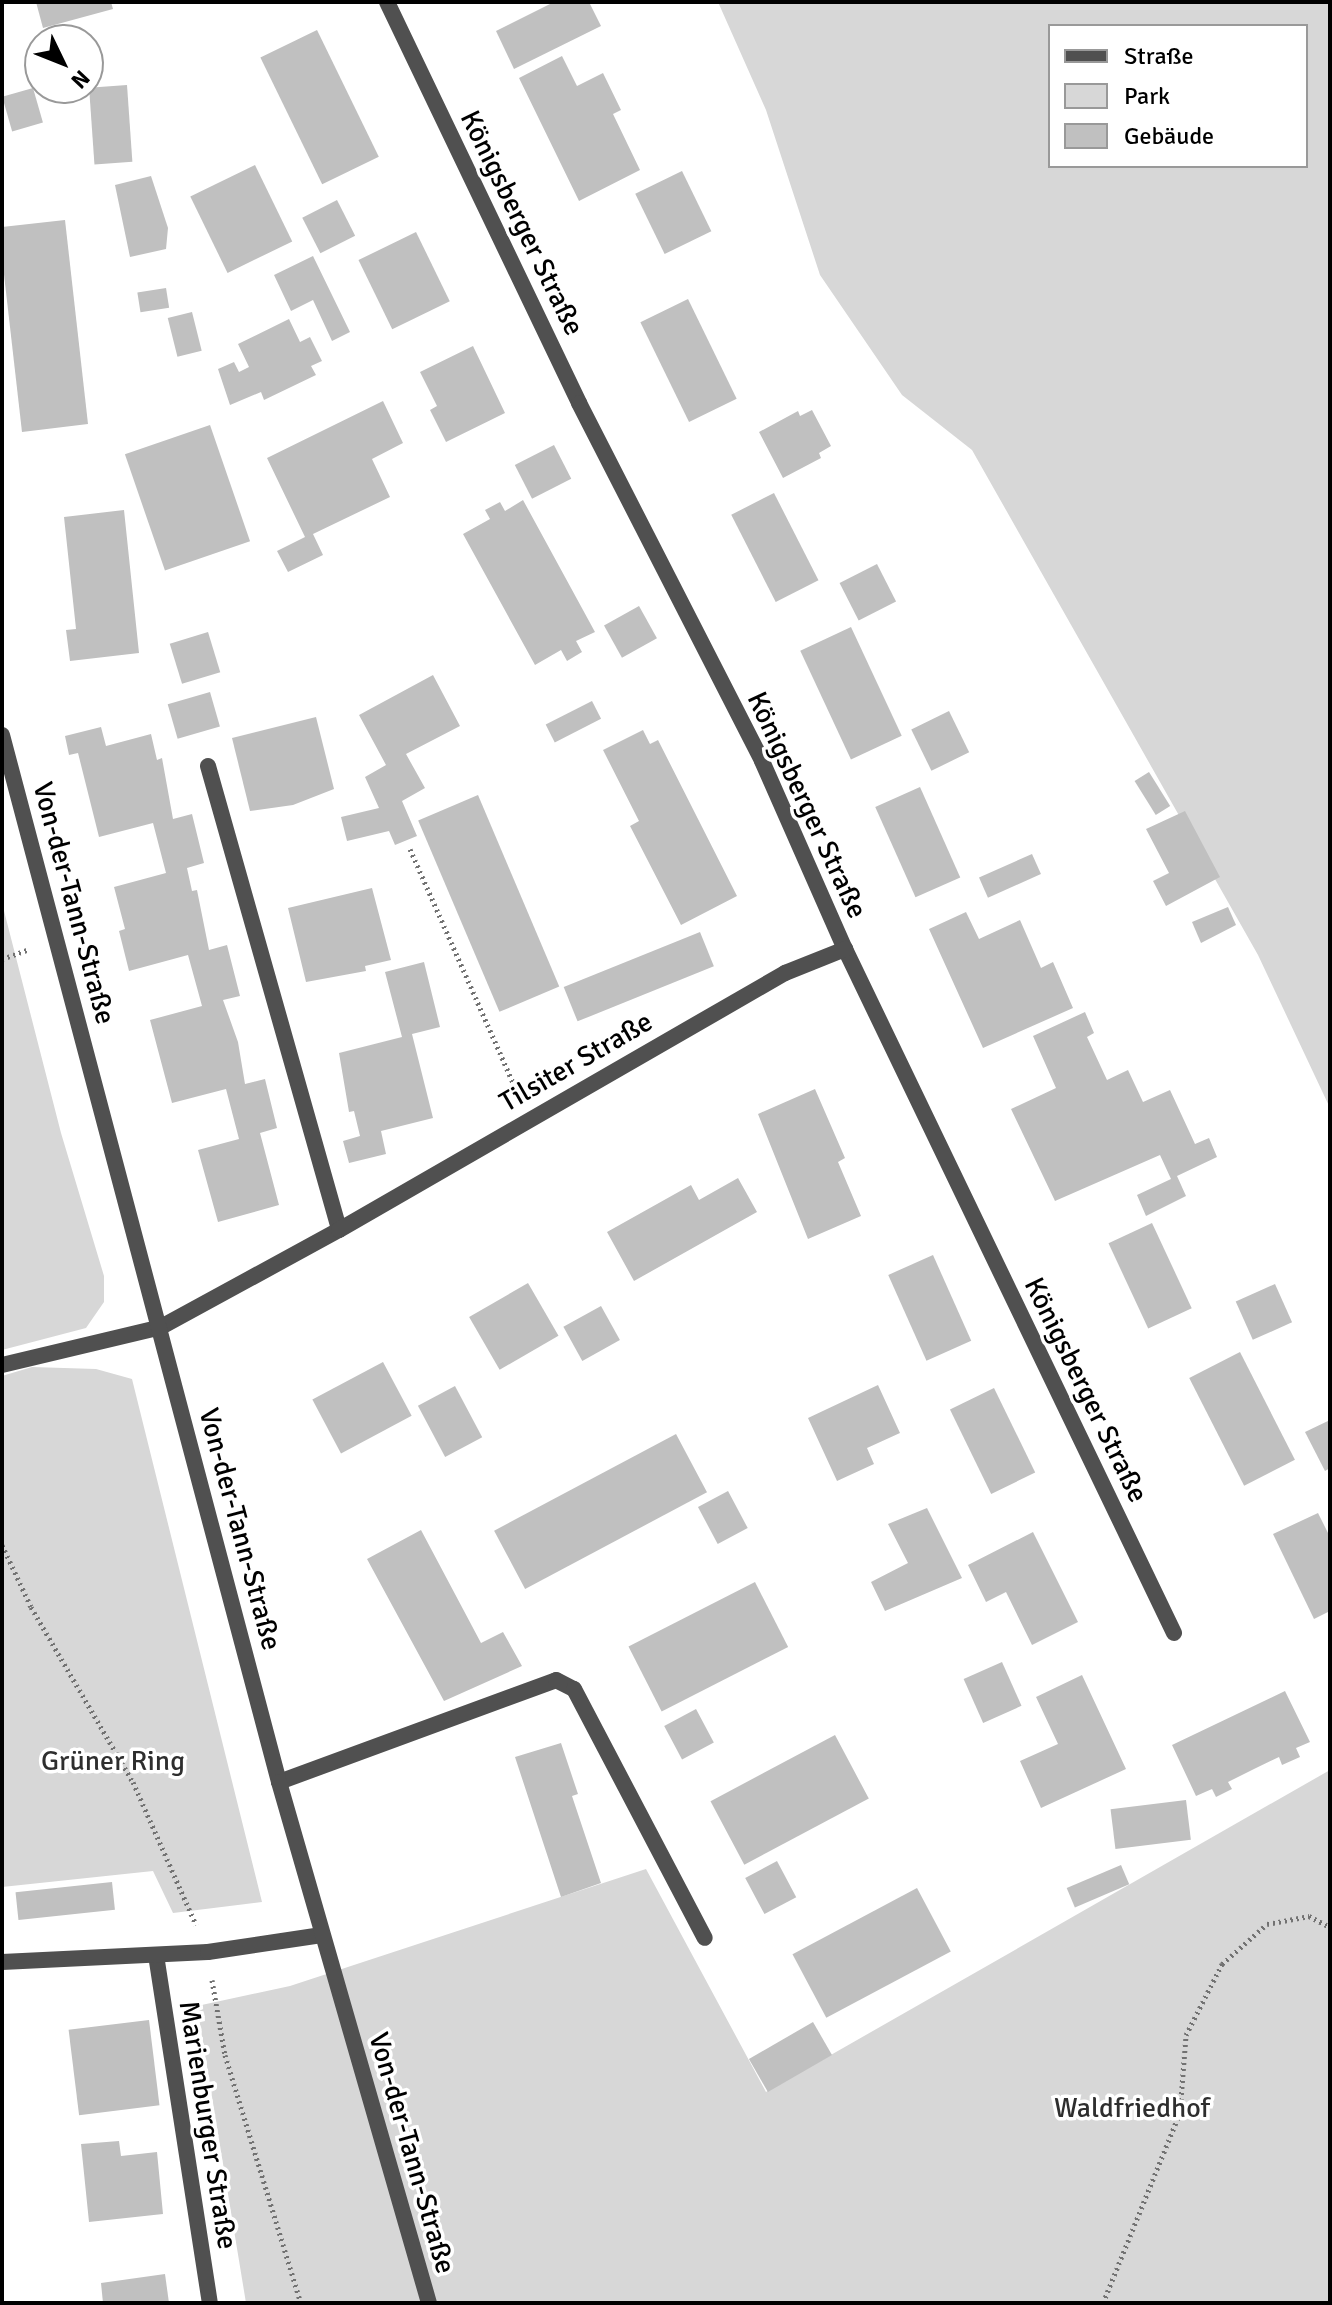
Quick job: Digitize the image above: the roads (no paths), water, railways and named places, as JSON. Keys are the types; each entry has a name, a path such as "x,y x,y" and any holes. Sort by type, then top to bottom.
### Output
{"street":[{"name":"Königsberger Straße","path":"387,2 579,403 762,761 845,949 1174,1633"},
{"name":"Von-der-Tann-Straße","path":"2,735 6,767 161,1327 279,1782 429,2303"},
{"path":"208,766 339,1230"},
{"name":"Tilsiter Straße","path":"2,1365 161,1327 339,1230 785,973 845,949"},
{"path":"279,1782 556,1680 574,1689 705,1938"},
{"path":"2,1962 208,1952 322,1935"},
{"name":"Marienburger Straße","path":"156,1955 210,2303"}],"park label":[{"name":"Grüner Ring","path":"113,1761"},
{"name":"Waldfriedhof","path":"1132,2108"}]}
